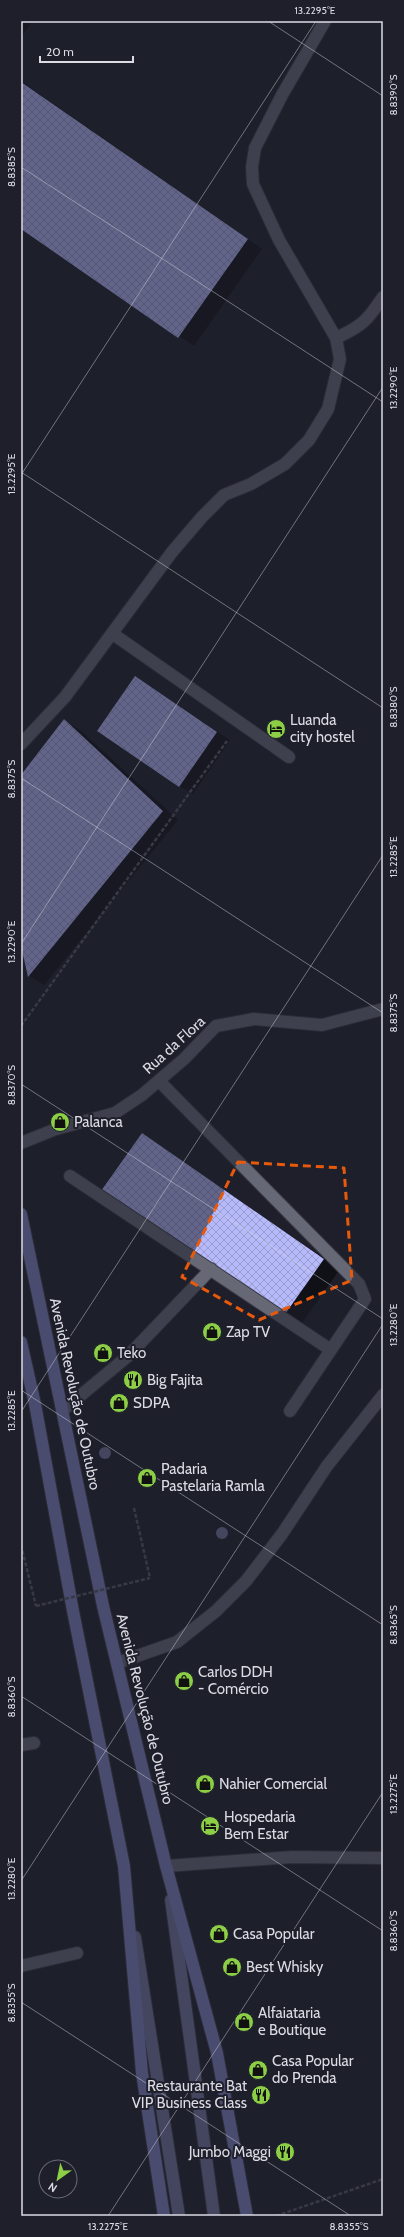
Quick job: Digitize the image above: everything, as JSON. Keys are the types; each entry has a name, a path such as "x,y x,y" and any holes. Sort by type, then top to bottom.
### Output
{"main road":[{"name":"Avenida Revolução de Outubro","path":"21,1214 117,1663 166,1866 214,2216"},
{"path":"21,1342 35,1404 73,1611 124,1866 179,2216"},
{"path":"21,1366 35,1404"},
{"path":"124,1866 142,2073 164,2216"},
{"path":"166,1866 217,2053 247,2216"}],"street":[{"path":"21,744 65,697 113,634 172,552 202,516 224,495 251,484 285,464 309,440 328,409 340,359 336,338 326,317 305,285 279,240 253,184 252,167 255,148 282,95 325,21"},
{"path":"336,338 359,328 370,317 383,297"},
{"path":"113,634 289,758"},
{"name":"Rua da Flora","path":"21,1143 56,1129 115,1113 142,1095 159,1081 184,1059 216,1026 254,1019 322,1025 383,1009"},
{"path":"159,1081 359,1284 365,1299 290,1411"},
{"path":"70,1176 212,1269 331,1350"},
{"path":"62,1411 128,1356 212,1269"},
{"path":"117,1663 177,1642 216,1611 246,1581 282,1534 328,1466 383,1394"},
{"path":"21,1745 34,1743"},
{"path":"166,1866 292,1857 383,1858"},
{"path":"21,1966 77,1953"}],"path":[{"path":"21,1026 239,723"},
{"path":"21,1545 36,1606 150,1578 134,1508"},
{"path":"276,2216 383,2179"}],"highlighted area":[{"path":"238,1162 344,1168 352,1280 259,1320 182,1277"}],"building":[{"path":"21,82 248,239 178,338 21,229"},
{"path":"135,676 217,732 179,787 97,731"},
{"path":"64,719 163,811 28,977 21,946 21,775"},
{"path":"142,1133 324,1259 283,1317 101,1191"}],"place":[{"name":"Luanda city hostel","path":"276,729"},
{"name":"Palanca","path":"60,1122"},
{"name":"Zap TV","path":"212,1332"},
{"name":"Teko","path":"103,1353"},
{"name":"Big Fajita","path":"133,1380"},
{"name":"SDPA","path":"119,1403"},
{"name":"Padaria Pastelaria Ramla","path":"147,1478"},
{"name":"Carlos DDH - Comércio","path":"184,1681"},
{"name":"Nahier Comercial","path":"205,1784"},
{"name":"Hospedaria Bem Estar","path":"210,1826"},
{"name":"Casa Popular","path":"219,1934"},
{"name":"Best Whisky","path":"232,1967"},
{"name":"Alfaiataria e Boutique","path":"244,2022"},
{"name":"Casa Popular do Prenda","path":"258,2070"},
{"name":"Restaurante Bat VIP Business Class","path":"261,2095"},
{"name":"Jumbo Maggi","path":"285,2152"}]}
